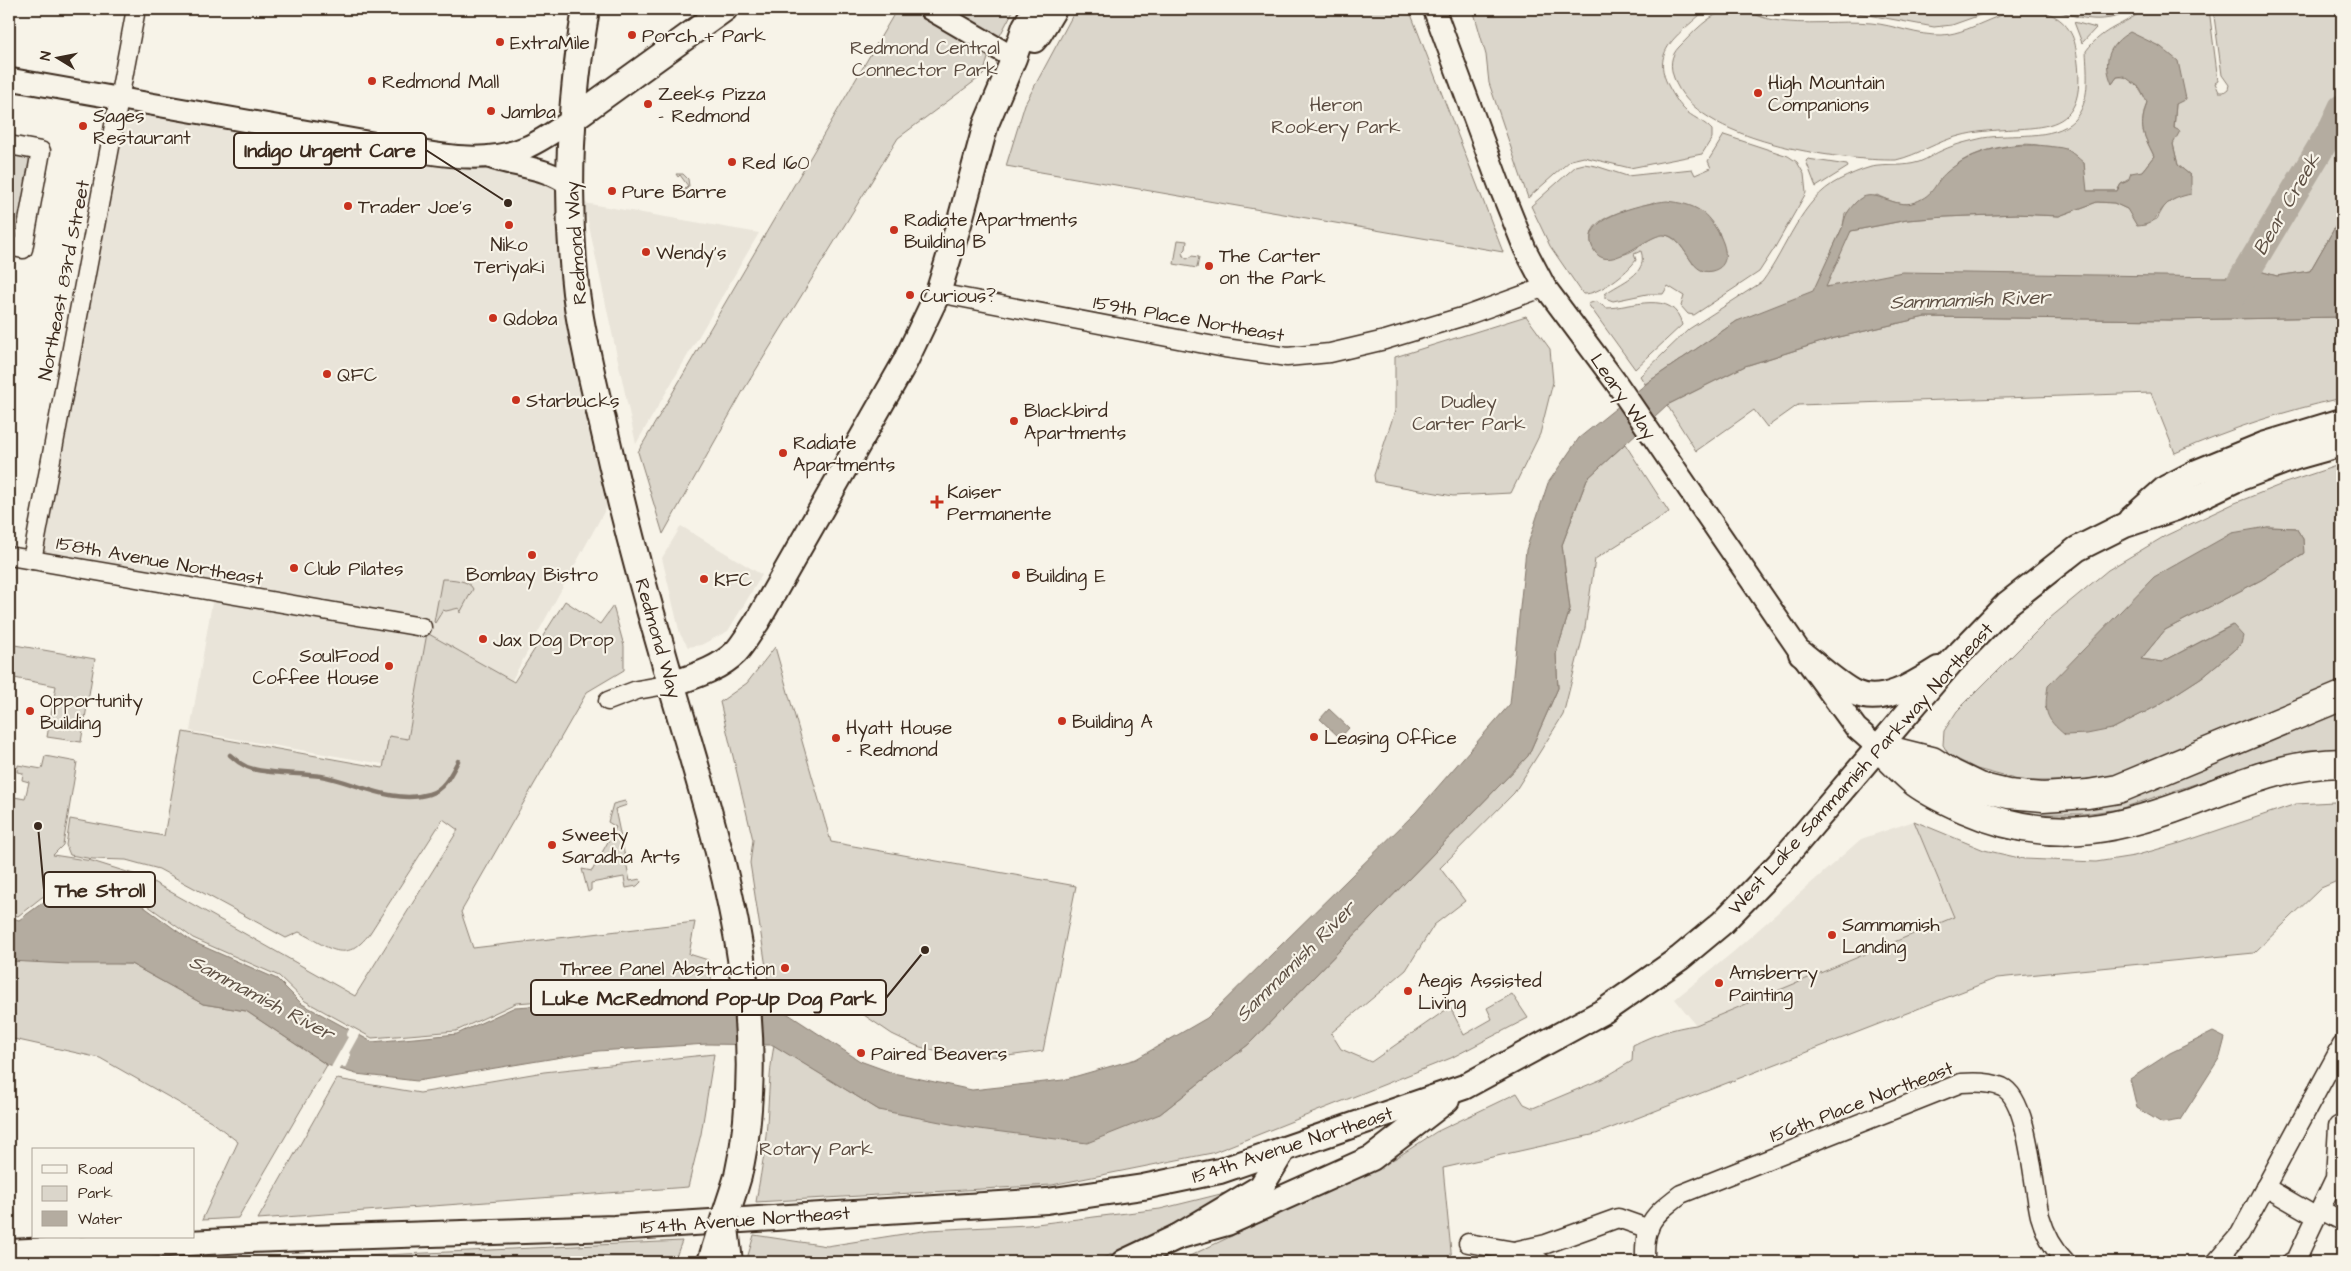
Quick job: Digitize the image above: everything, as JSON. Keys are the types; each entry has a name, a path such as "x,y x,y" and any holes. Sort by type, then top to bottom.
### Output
{"highway":[{"path":"1879,748 1932,761 1952,774 1979,787 2008,794 2043,797 2088,794 2118,789 2342,696"},
{"path":"1879,748 1915,782 1931,793 1984,818 2035,830 2082,832 2116,827 2183,806 2279,770 2314,763 2342,763"}],"main road":[{"name":"Redmond Way","path":"586,9 573,119 570,185 576,286 586,351 617,488 733,912 745,990 750,1048 746,1119 738,1176 710,1262"},
{"path":"573,119 725,9"},
{"path":"672,684 723,663 737,651 757,622 905,362 938,293 960,224 986,124 1014,58 1025,26 1035,9"},
{"path":"1014,58 1039,34 1054,9"},
{"name":"West Lake Sammamish Parkway Northeast","path":"2125,525 2166,488 2197,472 2263,445 2342,421"},
{"name":"West Lake Sammamish Parkway Northeast","path":"1464,1087 1604,1011 1699,942 1753,892 1879,748 1951,662 2007,604 2077,549 2125,525 2176,508 2265,468 2342,444"},
{"path":"1801,653 1855,693 1868,696 1888,695 1919,681 1951,662"},
{"path":"1177,1237 1227,1222 1372,1158 1464,1087"},
{"name":"154th Avenue Northeast","path":"9,1252 248,1240 614,1228 1047,1200 1143,1187 1213,1173 1464,1087"},
{"path":"1124,1262 1177,1237 1260,1187 1284,1149"},
{"path":"725,1217 730,1262"}],"street":[{"name":"Northeast 83rd Street","path":"32,560 136,9"},
{"path":"930,9 1014,58"},
{"name":"Leary Way","path":"1434,9 1525,249 1545,287 1615,381 1801,653 1856,728 1879,748"},
{"path":"9,79 434,154 469,158 489,157 526,147 573,119"},
{"path":"9,145 40,151 23,249 9,246"},
{"path":"489,157 508,164 559,176 570,185"},
{"name":"159th Place Northeast","path":"938,293 1225,348 1286,357 1330,353 1385,340 1468,315 1545,287"},
{"name":"158th Avenue Northeast","path":"9,556 422,627"},
{"path":"608,701 638,690 672,684"},
{"path":"2216,1262 2240,1234 2342,1045"},
{"name":"156th Place Northeast","path":"1645,1257 1645,1238 1655,1214 1681,1194 1961,1084 1978,1082 2004,1087 2016,1102 2025,1122 2040,1216 2049,1239 2066,1262"},
{"path":"2291,1262 2296,1260 2335,1178 2338,1126"},
{"path":"2265,1187 2319,1213 2342,1221"},
{"path":"1514,1251 1546,1244 1618,1218 1648,1229"},
{"path":"1468,1243 1514,1251 1540,1262"}],"shaded area":[{"path":"119,98 559,176 617,488 459,777 190,731 214,591 32,560"},
{"path":"584,203 759,233 636,444"},
{"path":"681,526 762,575 728,631 701,645 688,647 680,634 662,558"},
{"name":"Sammamish Landing","path":"1914,821 1954,917 1696,1025 1675,999 1732,953 1861,839"}],"green space":[{"name":"Redmond Central Connector Park","path":"897,9 1014,9 988,58 983,75 898,138 743,391 663,534 638,452"},
{"name":"Heron Rookery Park","path":"1076,9 1409,9 1503,252 1006,166 1025,104"},
{"path":"1473,9 1706,9 1671,42 1665,52 1663,62 1664,73 1675,97 1687,112 1712,130 1712,138 1702,154 1630,168 1584,157 1571,160 1528,198 1489,83 1486,55"},
{"path":"1729,9 1741,10 1767,19 1785,22 1871,23 1933,35 1954,33 2014,12 2040,11 2054,16 2069,29 2072,35 2076,49 2079,82 2075,104 2064,117 2049,125 1984,131 1959,136 1896,160 1841,157 1772,143 1739,132 1710,118 1687,100 1674,78 1672,62 1676,50 1708,20"},
{"path":"1765,9 1836,9 1836,14 1800,15"},
{"path":"1847,9 1997,9 1952,25 1934,27 1847,11"},
{"path":"2054,9 2134,9 2114,17 2094,19 2074,16"},
{"path":"2145,9 2209,9 2218,81 2215,83 2219,92 2224,92 2228,89 2229,85 2222,75 2213,9 2342,9 2342,215 2310,271 2277,276 2263,272 2227,277 1737,321 1645,384 1640,376 1689,329 1762,282 1804,212 1826,189 1839,180 1867,168 1919,162 1948,148 1983,138 2044,134 2065,127 2079,113 2086,96 2086,51 2107,32","holes":["2130,32 2176,104 2173,144 2178,165 2191,176 2176,198 2165,205 2157,219 2144,225 2127,209 2114,203 2097,202 2059,216 2016,214 1945,217 1907,220 1851,231 1814,291 1843,226 1845,214 1877,195 1897,203 1911,204 1918,202 1931,194 1947,173 1956,165 1979,153 2012,145 2033,144 2041,146 2084,163 2086,191 2117,191 2121,184 2142,171 2154,156 2143,130 2143,118 2147,102 2136,84 2128,78 2117,77 2112,84"]},
{"path":"2074,22 2096,28 2082,43"},
{"path":"1724,135 1788,156 1797,162 1804,174 1806,193 1759,272 1694,315 1688,314 1681,306 1684,296 1668,286 1663,294 1647,294 1613,301 1605,298 1605,294 1637,272 1641,266 1641,251 1634,254 1636,260 1627,271 1605,287 1583,294 1550,246 1531,206 1576,166 1584,164 1596,166 1627,176 1692,169 1695,175 1711,168 1708,161","holes":["1654,202 1719,232 1725,252 1693,264 1676,241 1665,235 1652,238 1629,253 1622,255 1601,256 1596,252 1591,243 1591,236 1599,222 1616,213"]},
{"path":"10,154 34,158 20,238 9,243"},
{"path":"1808,159 1847,165 1848,167 1816,187 1806,161"},
{"path":"676,174 683,174 688,179 689,186 683,194 679,195 688,186 680,175 678,177"},
{"path":"1178,240 1187,241 1186,249 1182,253 1184,257 1187,259 1192,256 1199,257 1197,268 1174,264"},
{"path":"1596,301 1606,308 1661,303 1670,307 1677,314 1682,325 1635,369 1588,304"},
{"name":"Dudley Carter Park","path":"1526,316 1550,349 1553,382 1540,434 1511,493 1453,496 1375,482 1374,475 1395,411 1395,357"},
{"path":"1925,317 2170,320 2342,317 2342,398 2258,421 2175,453 2151,393 1798,405 1767,427 1754,410 1696,451 1667,405 1745,366 1831,339"},
{"name":"Rotary Park","path":"1625,444 1669,512 1595,559 1585,628 1563,715 1514,793 1440,868 1465,901 1434,925 1406,970 1331,1033 1341,1049 1371,1062 1450,1007 1464,1035 1492,1019 1487,1008 1512,994 1528,1018 1451,1058 1212,1153 1052,1185 756,1202 765,1145 774,1045 879,1110 1160,1114 1249,1044 1528,756 1558,688 1556,654 1570,609 1562,545 1587,479"},
{"path":"2342,464 2342,682 2122,775 2069,781 2022,781 1977,769 1949,755 1943,745 1944,731 1957,711 2050,618 2108,570 2165,536 2235,503 2285,483","holes":["2267,527 2296,528 2303,539 2303,554 2261,580 2165,630 2141,659 2162,662 2232,625 2240,645 2202,677 2157,706 2112,729 2045,708"]},
{"path":"442,579 464,582 473,589 460,613 459,608 443,610 435,623 434,622"},
{"path":"565,601 600,624 613,606 624,646 624,670 587,692 461,912 473,948 695,922 689,954 708,960 715,999 633,994 516,1003 456,1031 372,1038 305,1001 279,976 193,938 137,898 98,885 42,897 18,916 9,913 9,796 25,799 29,782 22,780 23,773 17,772 18,765 42,769 45,756 77,762 63,845 53,855 92,861 146,878 355,996 458,830 443,819 370,933 353,949 336,951 299,932 286,938 159,869 126,860 93,859 70,855 66,845 70,819 164,836 183,732 383,768 389,736 408,739 427,633 514,682"},
{"path":"9,644 95,659 81,742 47,737 56,686 9,677"},
{"path":"775,647 831,842 1076,886 1043,1051 1001,1057 934,1051 917,1046 892,1034 833,994 806,981 768,980 750,863 753,840 720,702 747,683"},
{"path":"2342,708 2342,749 2308,750 2268,760 2119,809 2083,814 2042,814 2042,810 2064,810 2097,804"},
{"path":"625,801 627,805 615,809 630,881 640,879 641,882 637,886 626,888 624,877 591,883 591,890 588,892 582,869 592,871 616,827 608,822 613,804"},
{"path":"2334,802 2342,804 2342,879 2321,888 2254,953 1997,978 1596,1134 1443,1168 1452,1262 1177,1262 1396,1158 1436,1132 1517,1093 1524,1104 1533,1108 1602,1079 1632,1061 1633,1045 1641,1041 1671,1030 1696,1025 1954,917 1914,821 1984,850 2024,859 2096,862 2134,856 2180,843 2296,804"},
{"path":"9,960 131,964 203,1004 246,1011 327,1065 238,1218 202,1220 238,1142 211,1121 100,1058 9,1038"},
{"path":"714,1054 701,1134 688,1187 258,1219 337,1079 420,1093 544,1072"},
{"path":"1245,1188 1185,1221 1094,1262 746,1262 754,1235 827,1246 929,1230 1028,1225 1160,1209"},
{"path":"682,1241 674,1262 235,1262"}],"water":[{"name":"Sammamish River","path":"2130,32 2161,47 2178,61 2186,99 2176,104 2174,128 2180,131 2173,144 2178,165 2191,176 2191,194 2170,201 2151,222 2137,226 2127,209 2114,203 2097,202 2059,216 2016,214 1945,217 1907,220 1851,231 1826,287 1902,272 2227,277 2263,272 2277,276 2310,271 2342,215 2342,253 2335,272 2342,274 2342,317 2170,320 1925,317 1831,339 1745,366 1667,405 1587,479 1562,545 1570,609 1556,654 1558,688 1528,756 1249,1044 1160,1114 1087,1143 971,1128 879,1110 773,1045 707,1044 598,1051 417,1081 356,1074 327,1065 246,1011 203,1004 131,964 69,964 9,961 9,917 19,920 45,901 99,889 136,901 191,941 277,979 302,1004 372,1042 457,1034 515,1007 636,999 779,1008 860,1061 893,1073 972,1090 1063,1080 1136,1059 1207,1018 1416,812 1510,704 1526,550 1548,483 1579,438 1651,380 1737,321 1813,291 1843,226 1847,213 1862,198 1876,196 1899,203 1915,202 1927,196 1947,172 1957,164 1994,149 2021,145 2066,149 2084,163 2087,191 2117,191 2121,184 2128,181 2131,173 2142,171 2154,156 2143,130 2143,118 2147,102 2140,88 2124,76 2117,77 2112,84 2109,76 2109,54 2117,42"},
{"path":"1667,201 1694,207 1708,217 1723,243 1725,260 1720,267 1712,271 1704,271 1698,268 1678,242 1664,235 1647,241 1616,257 1606,258 1598,255 1592,246 1591,236 1596,227 1605,219 1631,208"},
{"path":"2267,527 2296,528 2303,539 2304,553 2261,580 2165,630 2141,659 2162,662 2233,625 2243,636 2241,644 2202,677 2157,706 2112,729 2087,734 2065,735 2053,724 2046,708 2048,686 2154,577 2232,533"},
{"path":"1329,709 1349,728 1340,738 1320,719"},
{"path":"2213,1032 2225,1038 2220,1057 2180,1120 2162,1123 2137,1108 2130,1079 2170,1053"}],"pier":[{"path":"350,1027 360,1033 349,1053 351,1055 345,1068 342,1066 339,1071 330,1069 348,1037 346,1036"}],"waterway":[{"name":"Bear Creek","path":"2229,301 2333,127 2342,108"},
{"path":"230,755 238,762 253,769 321,776 388,795 402,797 429,794 439,789 458,761"}],"place":[{"name":"Porch + Park","path":"632,35"},
{"name":"ExtraMile","path":"500,42"},
{"name":"Redmond Mall","path":"372,81"},
{"name":"High Mountain Companions","path":"1758,93"},
{"name":"Zeeks Pizza - Redmond","path":"648,104"},
{"name":"Jamba","path":"491,111"},
{"name":"Sages Restaurant","path":"83,126"},
{"name":"Red 160","path":"732,162"},
{"name":"Pure Barre","path":"612,191"},
{"name":"Indigo Urgent Care","path":"508,203"},
{"name":"Trader Joe's","path":"348,206"},
{"name":"Niko Teriyaki","path":"509,225"},
{"name":"Radiate Apartments Building B","path":"894,230"},
{"name":"Wendy's","path":"646,252"},
{"name":"The Carter on the Park","path":"1209,266"},
{"name":"Curious?","path":"910,295"},
{"name":"Qdoba","path":"493,318"},
{"name":"QFC","path":"327,374"},
{"name":"Starbucks","path":"516,400"},
{"name":"Blackbird Apartments","path":"1014,421"},
{"name":"Radiate Apartments","path":"783,453"},
{"name":"Kaiser Permanente","path":"937,502"},
{"name":"Bombay Bistro","path":"532,555"},
{"name":"Club Pilates","path":"294,568"},
{"name":"Building E","path":"1016,575"},
{"name":"KFC","path":"704,579"},
{"name":"Jax Dog Drop","path":"483,639"},
{"name":"SoulFood Coffee House","path":"389,666"},
{"name":"Opportunity Building","path":"30,711"},
{"name":"Building A","path":"1062,721"},
{"name":"Leasing Office","path":"1314,737"},
{"name":"Hyatt House - Redmond","path":"836,738"},
{"name":"The Stroll","path":"38,826"},
{"name":"Sweety Saradha Arts","path":"552,845"},
{"name":"Sammamish Landing","path":"1832,935"},
{"name":"Luke McRedmond Pop-Up Dog Park","path":"925,950"},
{"name":"Three Panel Abstraction","path":"785,968"},
{"name":"Amsberry Painting","path":"1719,983"},
{"name":"Aegis Assisted Living","path":"1408,991"},
{"name":"Paired Beavers","path":"861,1053"}]}
